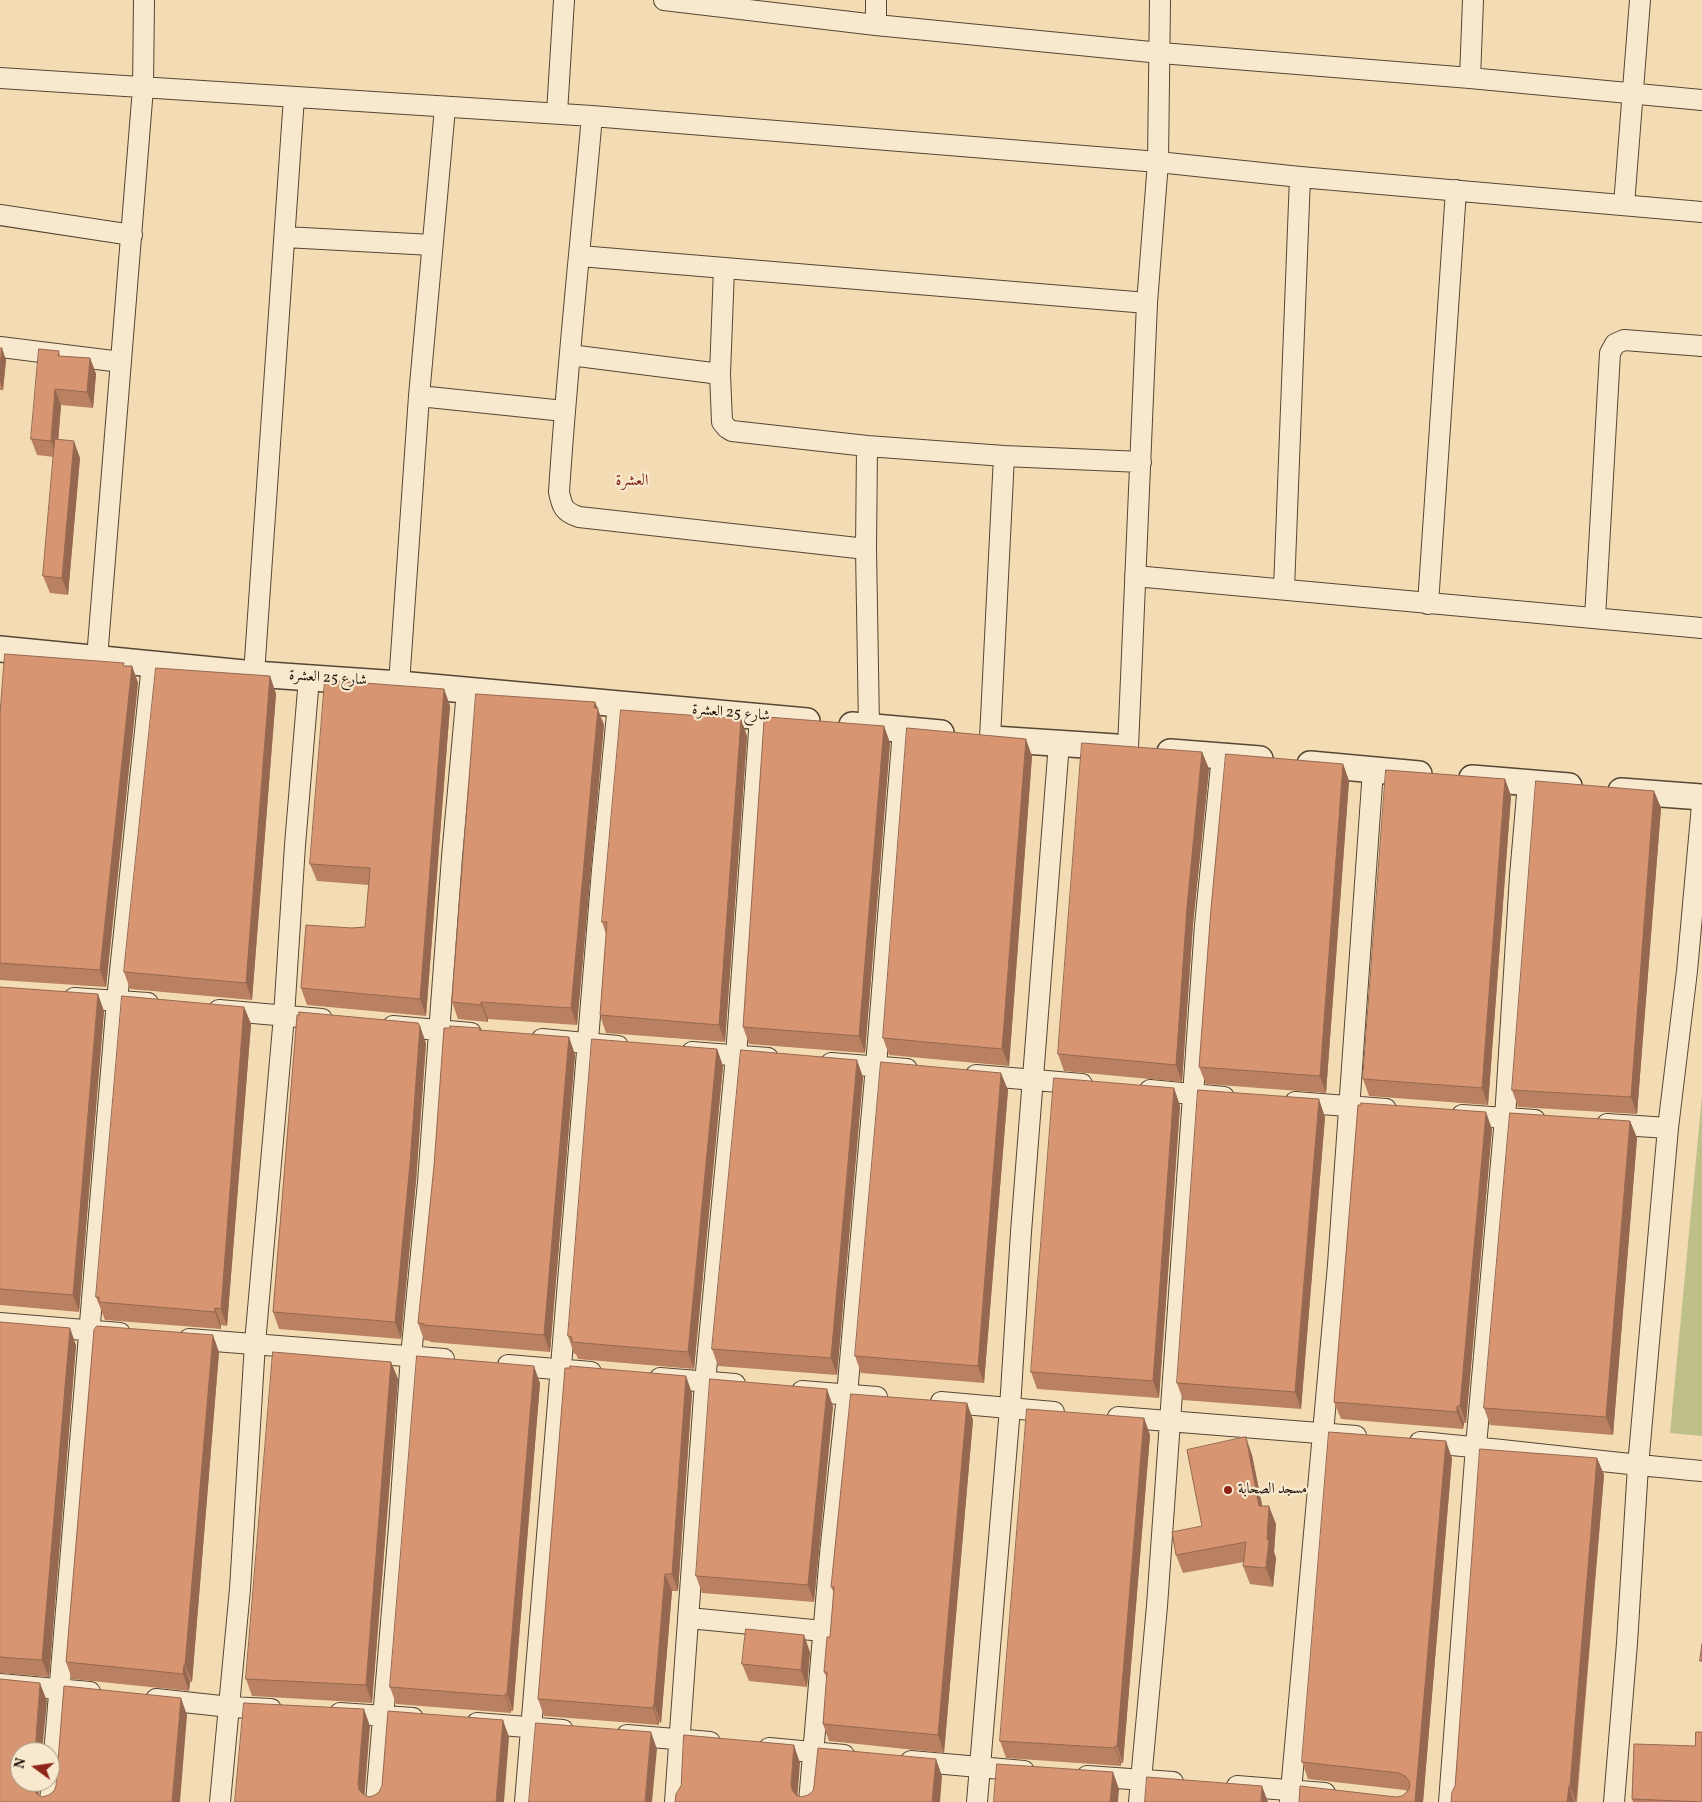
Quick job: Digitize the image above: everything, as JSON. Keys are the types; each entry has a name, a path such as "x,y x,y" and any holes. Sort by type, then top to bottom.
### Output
{"street":[{"path":"97,658 143,88 144,0"},
{"path":"557,113 564,0"},
{"path":"664,0 876,25 1161,53 1470,78 1702,100"},
{"path":"876,0 876,25"},
{"path":"1128,748 1147,303 1158,162 1161,53 1160,0"},
{"path":"1470,78 1473,0"},
{"path":"1624,205 1640,0"},
{"path":"0,78 445,108 557,113 1158,162 1300,177 1702,212"},
{"path":"254,674 294,97"},
{"path":"399,684 419,396 445,108"},
{"path":"592,116 564,411 559,492 562,504 568,513 579,517 866,548"},
{"path":"1284,589 1300,177"},
{"path":"1428,604 1456,190"},
{"path":"0,215 132,235"},
{"path":"285,237 432,245"},
{"path":"580,256 1147,303"},
{"path":"724,268 720,374 722,422 726,428 867,446 1004,456 1141,462"},
{"path":"1595,618 1610,353 1615,344 1624,340 1702,346"},
{"path":"0,347 121,362"},
{"path":"570,355 720,374"},
{"path":"419,396 564,411"},
{"path":"867,446 866,548 869,726"},
{"path":"974,737 1004,456"},
{"path":"1135,576 1702,628"},
{"name":"شارع 25 العشرة","path":"0,650 254,674 399,684 974,737 1128,748 1702,797"},
{"path":"50,1802 61,1689 117,1000 152,664"},
{"path":"220,1802 230,1707 255,1344 284,1016 295,844 309,678"},
{"path":"376,1802 411,1356 440,1030 452,857 467,691"},
{"path":"525,1802 602,870 618,704"},
{"path":"675,1802 705,1382 736,1056 760,717"},
{"path":"809,1802 823,1631 847,1395 876,1066 903,730"},
{"path":"977,1802 1010,1408 1020,1232 1034,1080 1059,743"},
{"path":"1139,1802 1157,1606 1206,925 1222,756"},
{"path":"1290,1796 1338,1255 1373,770"},
{"path":"1449,1802 1476,1446 1505,1118 1520,876 1528,783"},
{"path":"1614,1802 1627,1643 1638,1466 1668,1128 1687,972 1702,805"},
{"path":"59,996 166,1005"},
{"path":"205,1008 342,1021"},
{"path":"372,1024 489,1034"},
{"path":"519,1037 637,1048"},
{"path":"677,1051 782,1059"},
{"path":"811,1061 926,1070"},
{"path":"955,1073 1100,1086"},
{"path":"1128,1088 1243,1098"},
{"path":"1272,1100 1408,1111"},
{"path":"1447,1114 1552,1121"},
{"path":"1589,1123 1668,1128"},
{"path":"0,1323 138,1335"},
{"path":"167,1337 461,1360"},
{"path":"491,1363 609,1373"},
{"path":"638,1376 753,1386"},
{"path":"781,1389 895,1399"},
{"path":"924,1401 1076,1414"},
{"path":"1104,1416 1370,1437"},
{"path":"1399,1440 1476,1446 1638,1466 1702,1471"},
{"path":"689,1618 823,1631"},
{"path":"0,1684 110,1694"},
{"path":"140,1698 230,1707 287,1710"},
{"path":"326,1712 433,1719"},
{"path":"463,1722 582,1731"},
{"path":"611,1734 866,1757"},
{"path":"893,1760 1191,1783"},
{"path":"1221,1785 1290,1796 1348,1796"}],"green space":[{"path":"1702,1096 1702,1436 1670,1433"}],"building":[{"path":"0,348 2,348 0,368"},
{"path":"39,349 59,351 58,356 90,358 87,392 55,389 51,441 31,439"},
{"path":"55,439 74,441 62,578 43,576"},
{"path":"5,654 124,663 123,666 132,666 100,970 0,963 0,714"},
{"path":"156,668 270,676 246,983 124,972"},
{"path":"325,680 444,689 420,999 301,988 306,925 365,927 370,868 310,864"},
{"path":"476,694 595,702 594,708 598,708 571,1008 481,1002 481,1005 452,1002"},
{"path":"621,710 741,719 719,1025 600,1015 607,922 602,922"},
{"path":"767,717 884,726 859,1036 743,1027 764,721 767,721"},
{"path":"907,728 1026,739 1002,1049 883,1038"},
{"path":"1082,743 1202,752 1187,907 1176,1065 1058,1054"},
{"path":"1226,754 1343,764 1320,1076 1199,1067 1211,909"},
{"path":"1386,770 1505,779 1482,1088 1363,1079"},
{"path":"1536,781 1654,791 1631,1097 1512,1090"},
{"path":"0,987 98,994 73,1295 0,1289"},
{"path":"122,996 244,1007 221,1309 215,1308 215,1312 99,1302 99,1297 96,1297"},
{"path":"299,1012 418,1023 420,1026 410,1164 395,1322 273,1312 297,1015 299,1015"},
{"path":"450,1026 569,1037 544,1335 418,1323 434,1166 444,1028 450,1028"},
{"path":"592,1039 717,1049 688,1352 572,1342 572,1337 568,1336"},
{"path":"741,1050 857,1060 831,1358 712,1349"},
{"path":"881,1062 1001,1073 978,1366 855,1356"},
{"path":"1054,1078 1174,1088 1153,1381 1031,1372"},
{"path":"1198,1090 1319,1099 1295,1392 1177,1383"},
{"path":"1361,1103 1486,1112 1460,1406 1457,1406 1457,1412 1334,1402 1358,1105 1361,1105"},
{"path":"1510,1113 1630,1121 1606,1417 1484,1408"},
{"path":"0,1322 70,1328 42,1660 0,1657"},
{"path":"97,1326 213,1335 183,1674 66,1662 94,1330"},
{"path":"273,1352 391,1362 366,1685 246,1679"},
{"path":"417,1356 534,1366 507,1694 505,1696 390,1687"},
{"path":"570,1366 686,1376 672,1574 665,1574 653,1708 538,1699 565,1368 570,1368"},
{"path":"710,1379 827,1389 808,1585 696,1576"},
{"path":"851,1394 967,1403 938,1735 823,1724 827,1672 824,1672 827,1637 830,1637 834,1587 831,1587"},
{"path":"1027,1409 1144,1418 1117,1746 1115,1748 1000,1741"},
{"path":"1329,1432 1446,1441 1415,1802 1299,1802 1300,1786 1396,1797 1402,1796 1410,1786 1405,1776 1399,1773 1302,1762"},
{"path":"1246,1437 1259,1506 1269,1506 1267,1539 1269,1540 1266,1568 1243,1566 1246,1542 1176,1555 1172,1532 1202,1526 1187,1450"},
{"path":"1480,1449 1597,1458 1570,1786 1567,1802 1451,1802 1455,1786"},
{"path":"746,1629 804,1635 801,1670 742,1664"},
{"path":"1702,1644 1702,1661 1700,1661"},
{"path":"0,1679 40,1683 36,1742 10,1742 10,1792 35,1792 42,1797 53,1792 60,1792 60,1742 64,1686 181,1698 172,1802 0,1802"},
{"path":"244,1703 364,1709 358,1784 359,1790 369,1797 379,1792 382,1786 388,1711 503,1720 496,1802 235,1802"},
{"path":"536,1723 651,1732 645,1802 529,1802"},
{"path":"1696,1732 1702,1732 1702,1802 1632,1799 1634,1744 1695,1746"},
{"path":"684,1735 794,1745 791,1784 792,1790 801,1797 813,1791 818,1748 936,1759 932,1802 675,1802 676,1794 681,1786"},
{"path":"997,1764 1113,1772 1110,1802 994,1802"},
{"path":"1147,1777 1262,1786 1261,1802 1145,1802"}],"place":[{"name":"مسجد الصحابة","path":"1228,1490"}],"district":[{"name":"العشرة","path":"632,482"}]}
